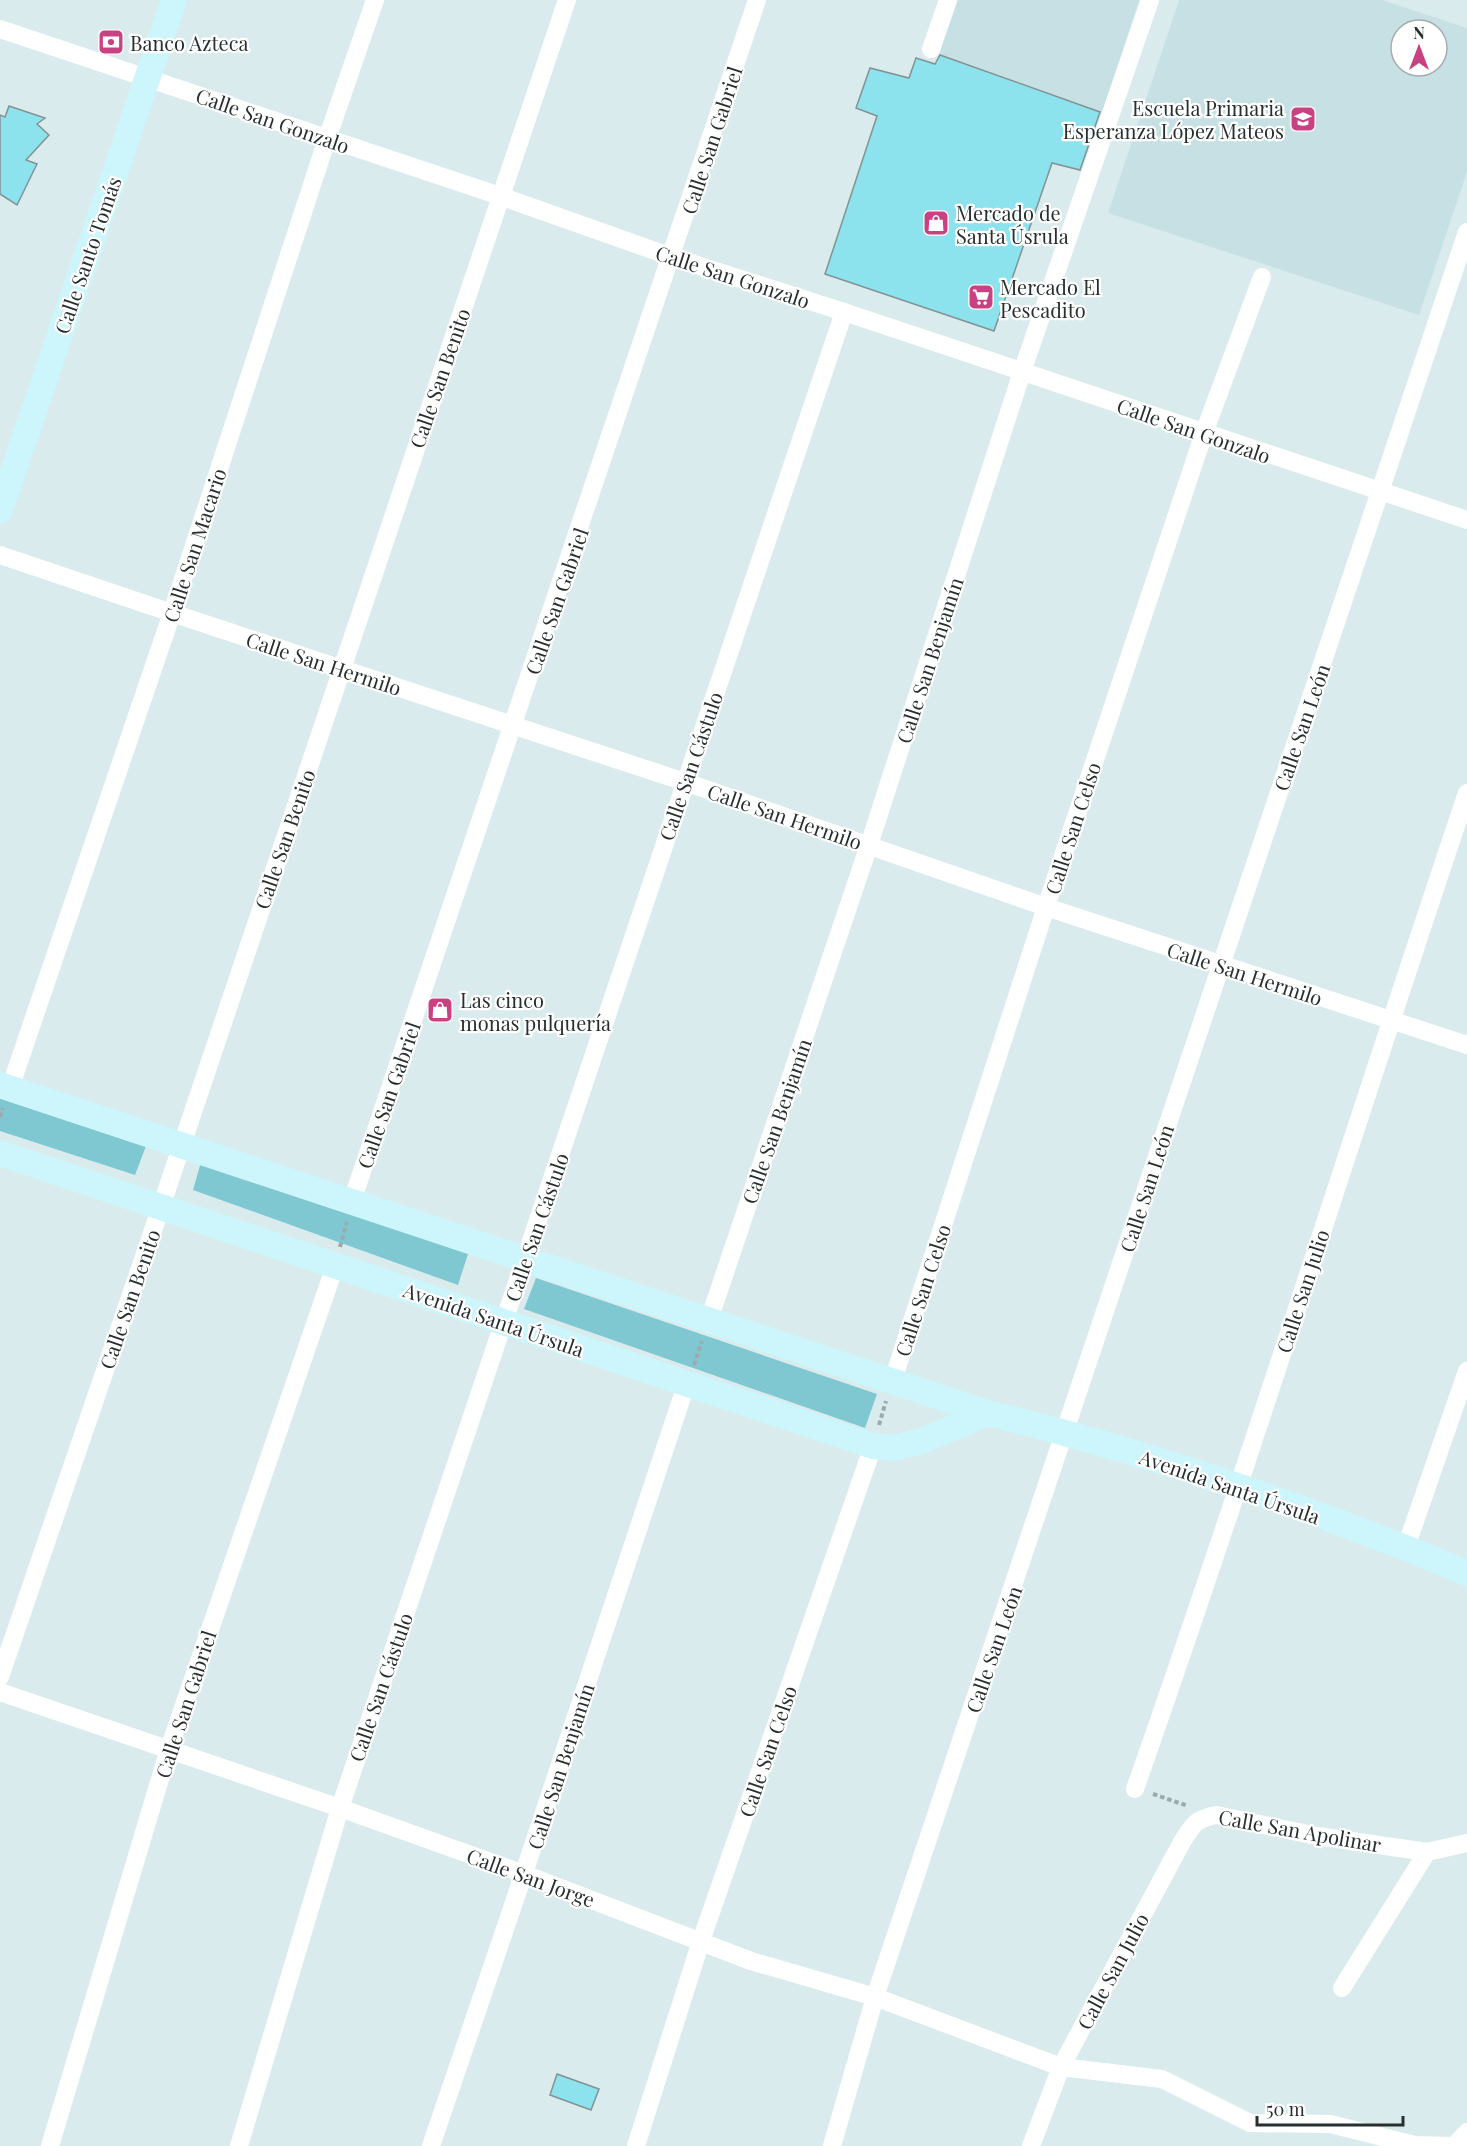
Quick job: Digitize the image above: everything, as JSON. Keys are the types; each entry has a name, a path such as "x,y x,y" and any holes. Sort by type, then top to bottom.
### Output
{"street":[{"name":"Calle Santo Tomás","path":"0,510 174,0"},
{"name":"Calle San Macario","path":"5,1086 172,613 327,139 375,0"},
{"name":"Calle San Benito","path":"0,1677 161,1207 567,0"},
{"name":"Calle San Gabriel","path":"352,1201 758,0"},
{"path":"931,49 948,0"},
{"name":"Calle San Benjamín","path":"709,1320 868,845 1022,372 1150,0"},
{"name":"Calle San Gonzalo","path":"0,29 500,196 672,257 844,312 1467,520"},
{"name":"Calle San León","path":"832,2146 875,1997 1467,232"},
{"name":"Calle San Celso","path":"893,1380 1046,907 1204,433 1262,277"},
{"name":"Calle San Cástulo","path":"239,2146 340,1808 844,312"},
{"name":"Calle San Hermilo","path":"0,555 514,724 1046,907 1467,1045"},
{"name":"Calle San Julio","path":"1135,1789 1239,1486 1390,1020 1467,793"},
{"name":"Avenida Santa Úrsula","path":"5,1086 988,1413 1066,1432 1239,1486 1467,1573"},
{"name":"Avenida Santa Úrsula","path":"0,1153 873,1446 892,1448 919,1442 988,1413"},
{"name":"Calle San Gabriel","path":"50,2146 169,1749 335,1266"},
{"path":"1406,1550 1467,1371"},
{"name":"Calle San Benjamín","path":"431,2146 687,1385"},
{"name":"Calle San Celso","path":"636,2146 701,1941 873,1446"},
{"name":"Calle San Jorge","path":"0,1692 340,1808 524,1874 751,1961 875,1997 1061,2067 1162,2079 1250,2123 1330,2124 1415,2145 1454,2146 1467,2132"},
{"name":"Calle San Julio","path":"1031,2146 1061,2067 1182,1842 1193,1824 1202,1818 1216,1815"},
{"name":"Calle San Apolinar","path":"1216,1815 1317,1836 1427,1852 1467,1843"},
{"path":"1342,1988 1427,1852"}],"path":[{"path":"335,1266 352,1201"},
{"path":"687,1385 709,1320"},
{"name":"Calle San Celso","path":"873,1446 893,1380"},
{"name":"Calle San Apolinar","path":"1135,1789 1216,1815"}],"shaded area":[{"path":"958,0 1139,0 1102,113 939,55"},
{"name":"Escuela Primaria Esperanza López Mateos","path":"1179,0 1382,0 1437,18 1389,18 1389,78 1449,78 1449,22 1467,28 1467,172 1419,315 1108,213"},
{"path":"0,1098 146,1146 135,1175 0,1131"},
{"path":"201,1162 468,1254 458,1285 193,1190"},
{"path":"536,1278 877,1394 865,1428 524,1309"}],"building":[{"name":"Mercado de Santa Úsrula","path":"940,55 1100,112 1080,170 1052,163 994,331 825,274 877,116 856,108 870,68 909,78 916,58 935,64"},
{"path":"9,106 45,118 37,124 49,135 26,160 37,164 17,205 0,194 0,115 5,117"},
{"path":"557,2074 599,2089 591,2110 550,2095"}],"place":[{"name":"Banco Azteca","path":"111,42"},
{"name":"Escuela Primaria Esperanza López Mateos","path":"1303,119"},
{"name":"Mercado de Santa Úsrula","path":"936,223"},
{"name":"Mercado El Pescadito","path":"981,297"},
{"name":"Las cinco monas pulquería","path":"440,1010"}]}
